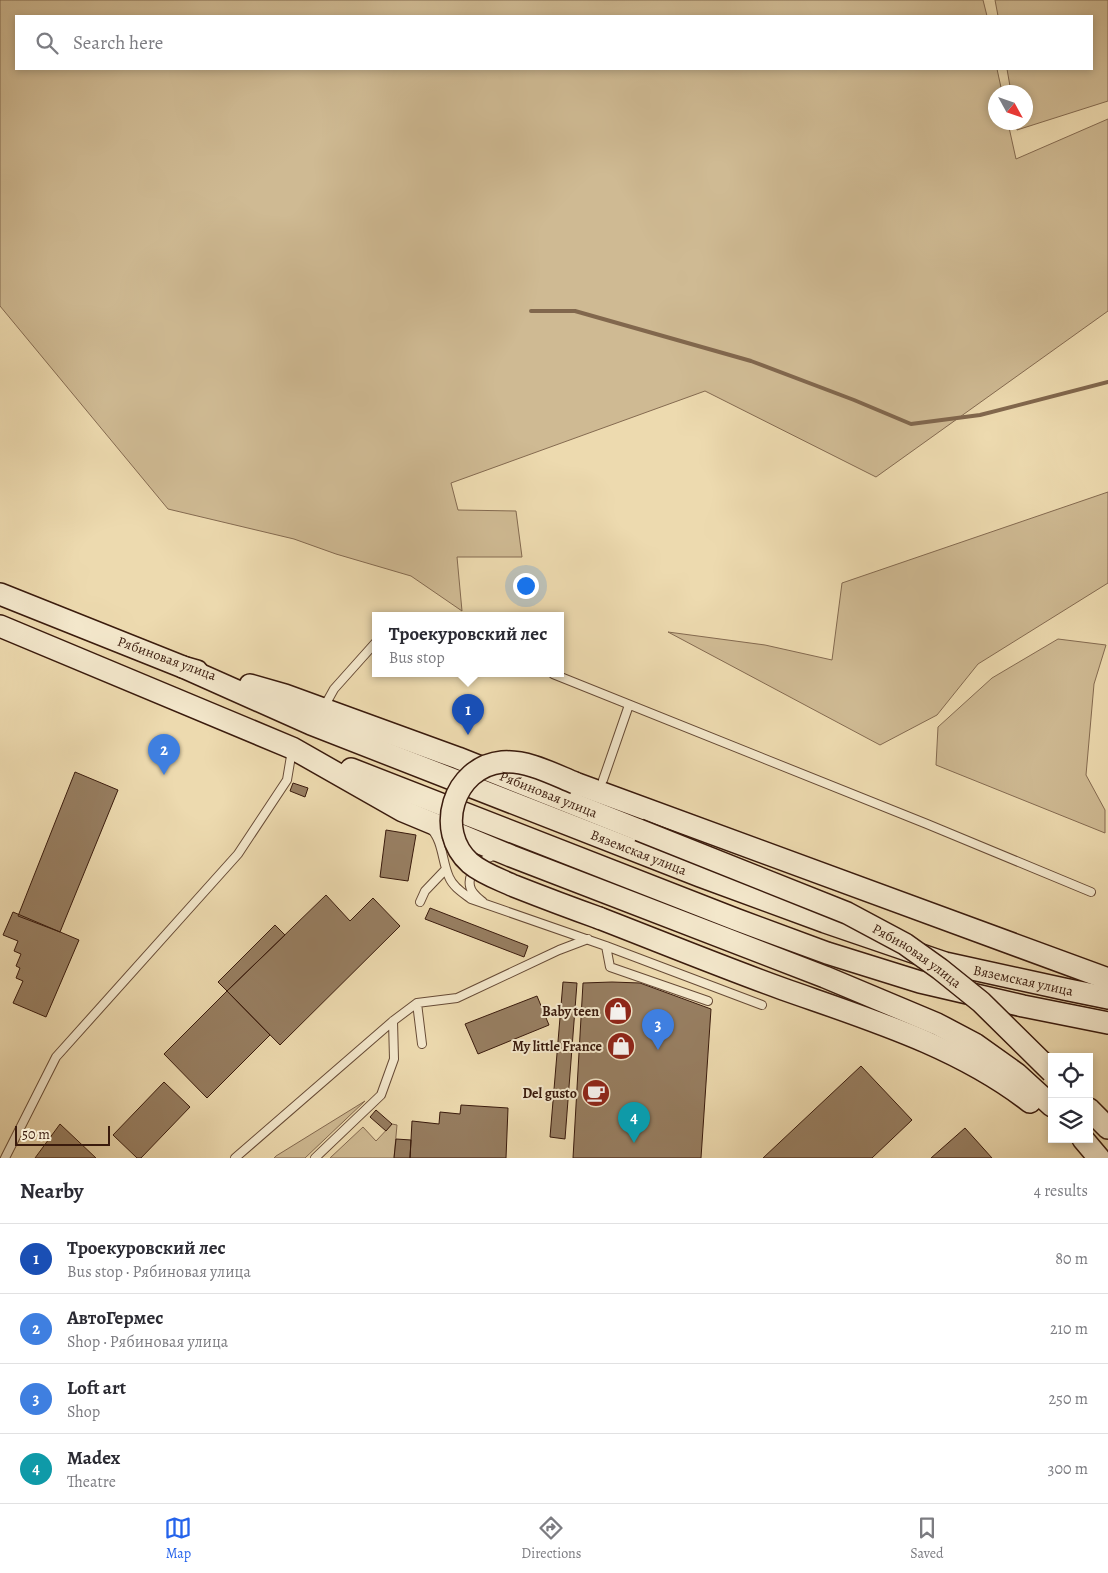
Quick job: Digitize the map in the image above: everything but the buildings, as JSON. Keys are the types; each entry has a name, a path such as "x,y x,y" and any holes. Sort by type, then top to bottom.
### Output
{"main road":[{"name":"Рябиновая улица","path":"0,594 183,667 284,695 458,758 847,913 905,944 940,969 981,1002 1048,1068"},
{"path":"0,626 292,748 403,811 511,856 825,977 937,1024 974,1044 1010,1069 1048,1102"},
{"name":"Вяземская улица","path":"183,667 311,724 700,876 825,922 946,963 1108,998"},
{"name":"Вяземская улица","path":"292,748 827,953 920,982 1023,1006 1108,1023"},
{"path":"1048,1117 1014,1090 975,1066 942,1049 887,1026 762,981 487,875 463,856 454,838 451,828 451,813 455,798 473,774 481,769 500,762 520,763 1108,980"},
{"path":"1093,1113 1108,1128"}],"lane":[{"path":"323,709 334,689 372,646"},
{"path":"562,677 918,820 1091,892"},
{"path":"603,780 629,704"},
{"path":"5,1158 56,1057 238,854 287,780 292,748"},
{"path":"403,811 424,823 433,831 440,845 450,878 461,892 471,899 588,939 762,1005"},
{"path":"486,905 473,892 470,886 475,869 481,862 491,856 511,856"},
{"path":"420,902 425,891 446,869"},
{"path":"236,1158 417,1003 457,998 559,950 588,939"},
{"path":"606,946 610,967 708,1000"},
{"path":"417,1003 422,1044"},
{"path":"315,1158 381,1095 394,1059 394,1021"}],"shaded area":[{"path":"0,0 983,0 987,15 15,15 15,70 997,70 1000,85 988,85 988,130 1010,130 1016,159 1108,119 1108,311 876,477 705,391 451,483 458,510 516,511 522,557 457,557 462,611 411,576 336,554 294,539 168,509 0,306"},
{"path":"995,0 1108,0 1108,101 1033,125 1033,85 1010,85 1007,70 1093,70 1093,15 998,15"},
{"path":"1108,492 1108,583 978,664 937,715 880,745 668,632 765,645 832,660 842,583"},
{"path":"1058,639 1106,645 1094,684 1086,775 1105,810 1105,833 936,765 938,727 992,678"},
{"path":"365,1101 305,1158 274,1158 276,1156"},
{"path":"392,1124 397,1125 394,1158 330,1158 363,1127 376,1141"}],"waterway":[{"path":"531,311 575,311 751,361 911,424 980,415 1108,382"}],"place":[{"name":"Троекуровский лес","path":"468,735"},
{"name":"АвтоГермес","path":"164,775"},
{"name":"Baby teen","path":"618,1011"},
{"name":"My little France","path":"621,1046"},
{"name":"Loft art","path":"658,1050"},
{"name":"Del gusto","path":"596,1093"},
{"name":"Madex","path":"634,1143"}]}
